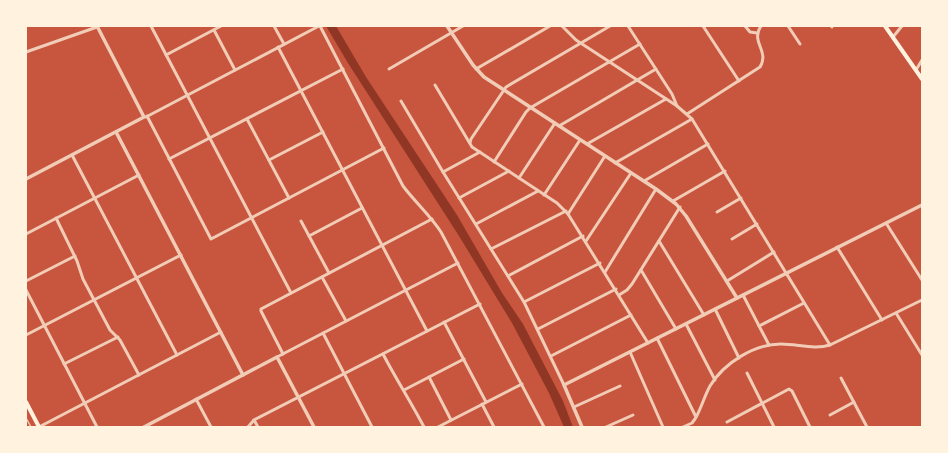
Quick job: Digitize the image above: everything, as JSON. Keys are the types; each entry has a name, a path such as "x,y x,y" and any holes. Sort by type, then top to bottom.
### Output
{"main road":[{"path":"885,26 922,78"},
{"path":"26,402 39,427"}],"street":[{"path":"26,52 97,26 211,240 384,148"},
{"path":"151,26 291,293"},
{"path":"166,55 221,26"},
{"path":"274,26 284,44"},
{"path":"26,179 320,26 403,186 432,219 441,232 544,427"},
{"path":"447,26 476,69 484,77 656,189 680,208 737,298"},
{"path":"389,69 463,26"},
{"path":"476,69 550,26"},
{"path":"562,26 580,43 677,106 692,119 830,345"},
{"path":"470,143 471,139 503,90 610,26"},
{"path":"628,26 672,94 677,106"},
{"path":"703,26 739,81"},
{"path":"745,26 750,32 757,33"},
{"path":"687,114 758,69 762,62 763,53 758,41 757,33 761,26"},
{"path":"788,26 800,44"},
{"path":"893,37 902,26"},
{"path":"214,30 235,70"},
{"path":"494,162 530,108 640,44"},
{"path":"278,47 427,331"},
{"path":"916,70 922,60"},
{"path":"169,159 343,69"},
{"path":"559,126 656,69"},
{"path":"435,85 472,147 557,203 567,213 600,263 648,343"},
{"path":"587,144 666,99"},
{"path":"401,101 443,172 524,302 551,356 582,427"},
{"path":"247,119 289,198"},
{"path":"616,163 692,119"},
{"path":"519,178 555,123"},
{"path":"116,132 243,375"},
{"path":"269,160 323,132"},
{"path":"544,195 580,140"},
{"path":"644,182 708,144"},
{"path":"443,172 480,152"},
{"path":"72,155 177,355"},
{"path":"491,249 567,213 606,156"},
{"path":"672,201 725,171"},
{"path":"459,198 509,172"},
{"path":"586,241 631,173"},
{"path":"26,234 139,175"},
{"path":"605,272 656,189"},
{"path":"476,224 538,190"},
{"path":"717,212 741,198"},
{"path":"564,385 922,205"},
{"path":"309,236 362,208"},
{"path":"619,295 629,288 680,208"},
{"path":"56,218 75,256 83,279 94,300 110,330 118,337 139,375"},
{"path":"283,354 260,309 432,219"},
{"path":"301,221 329,273"},
{"path":"886,223 922,280"},
{"path":"732,239 757,224"},
{"path":"508,276 583,236"},
{"path":"659,241 704,315"},
{"path":"837,247 882,320"},
{"path":"727,281 774,252"},
{"path":"26,335 181,255"},
{"path":"26,281 75,256"},
{"path":"144,427 458,263"},
{"path":"524,302 600,263"},
{"path":"641,270 676,328"},
{"path":"322,277 346,321"},
{"path":"538,329 616,289"},
{"path":"26,290 97,427"},
{"path":"743,295 769,345"},
{"path":"683,427 692,423 696,418 709,389 715,380 725,369 739,358 756,349 769,345 785,344 821,347 830,345 922,300"},
{"path":"759,326 804,303"},
{"path":"248,427 254,420 480,304"},
{"path":"715,309 739,358"},
{"path":"896,313 920,349 922,355"},
{"path":"551,356 631,315"},
{"path":"444,322 486,402"},
{"path":"686,324 715,380"},
{"path":"39,427 221,332"},
{"path":"323,333 372,427"},
{"path":"64,364 118,337"},
{"path":"657,338 696,418"},
{"path":"630,352 663,427"},
{"path":"383,354 424,427"},
{"path":"277,357 314,427"},
{"path":"404,390 464,359"},
{"path":"747,373 774,427"},
{"path":"429,377 451,420"},
{"path":"842,378 867,427"},
{"path":"438,427 522,384"},
{"path":"574,407 620,386"},
{"path":"727,422 790,389 809,426"},
{"path":"196,399 211,427"},
{"path":"830,414 854,402"},
{"path":"482,404 494,427"},
{"path":"606,427 633,415"},
{"path":"254,420 258,427"}],"lane":[{"path":"26,418 31,427"}],"shaded area":[{"path":"326,26 336,26 366,77 457,215 502,293 523,324 563,401 573,427 564,427 549,393 512,323 459,236 348,63"}]}
